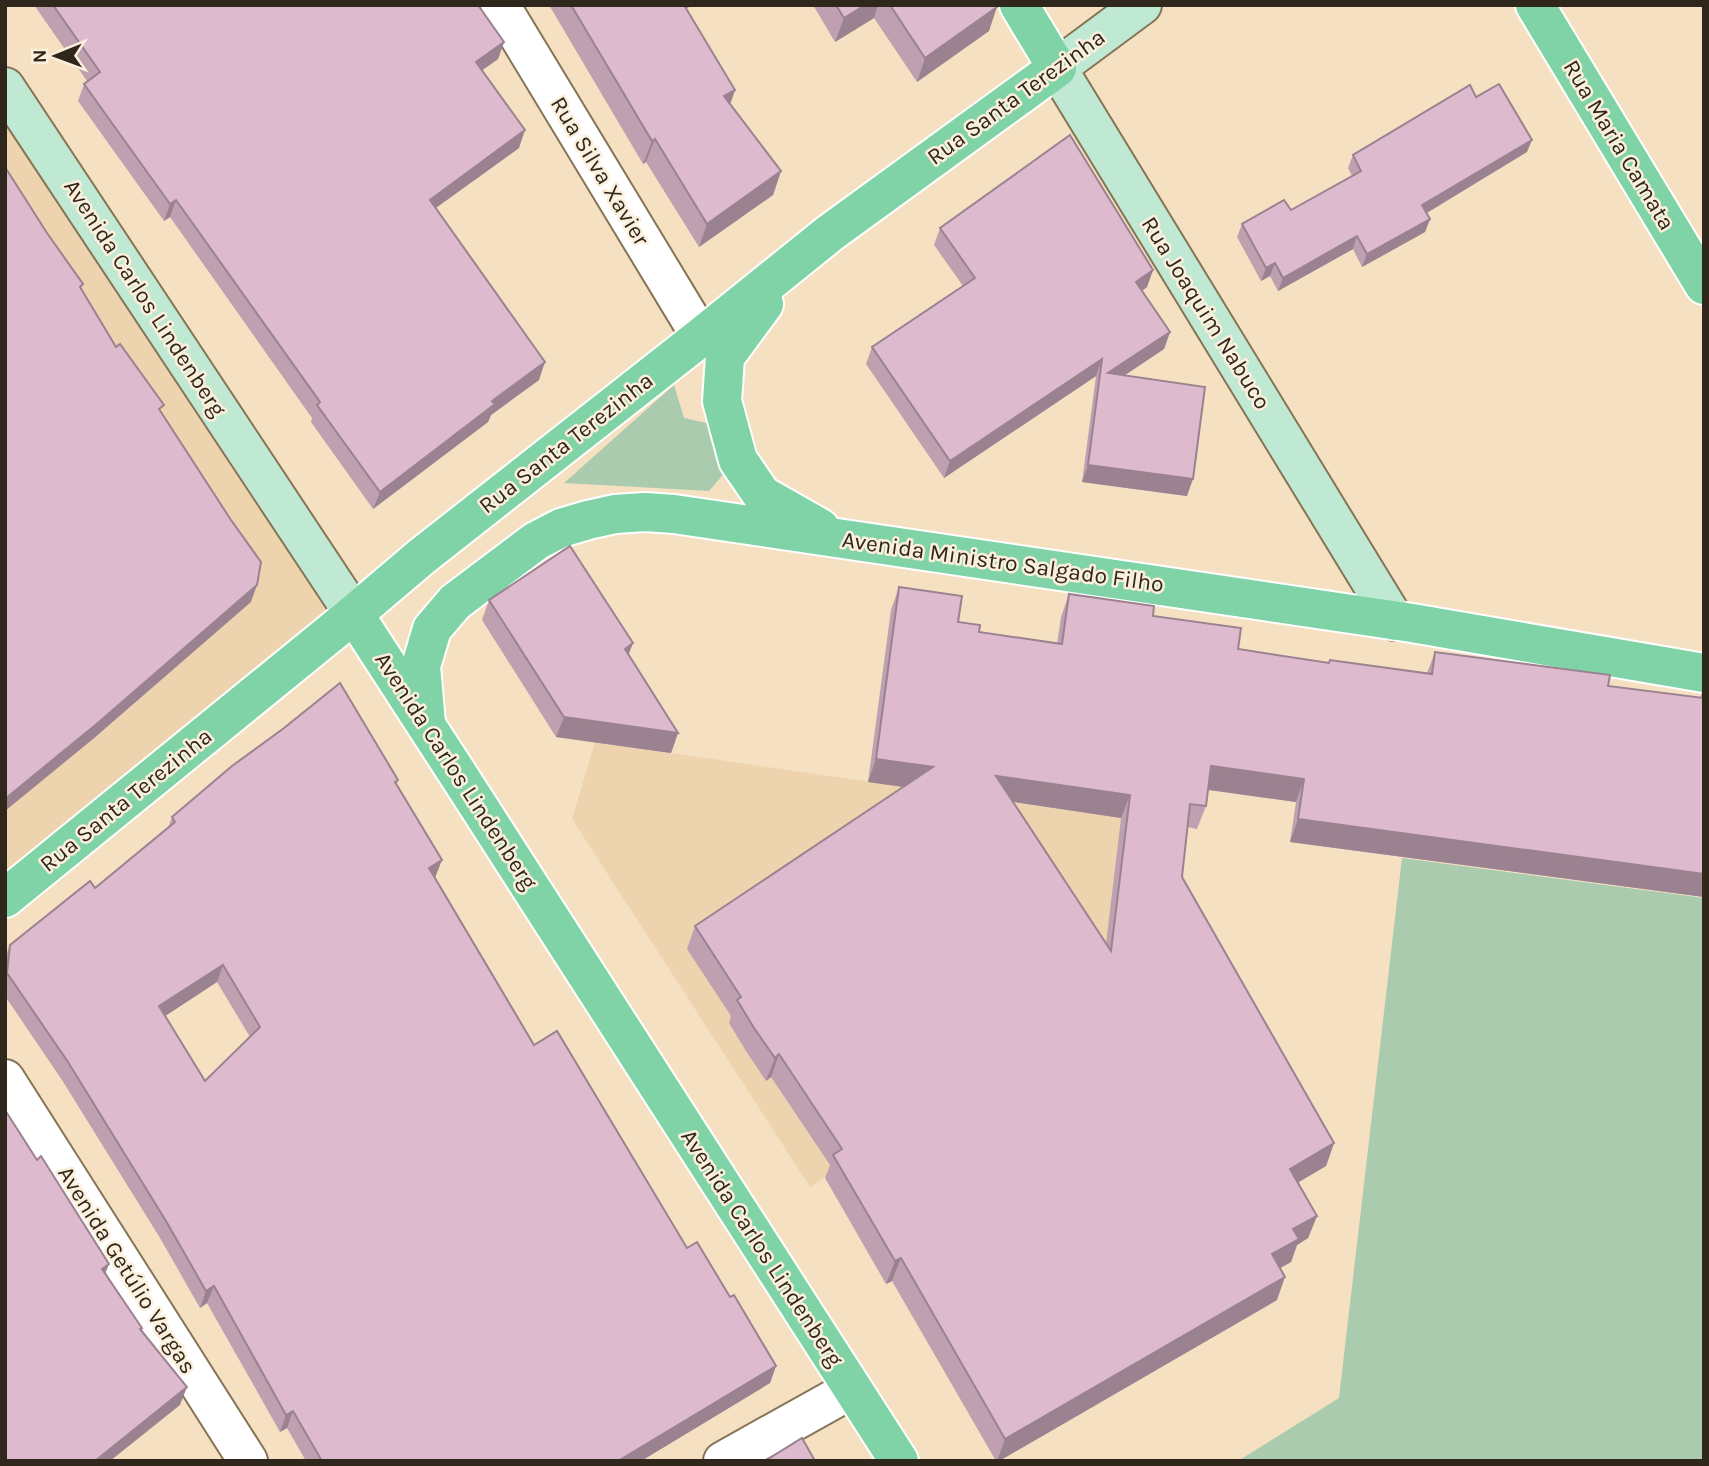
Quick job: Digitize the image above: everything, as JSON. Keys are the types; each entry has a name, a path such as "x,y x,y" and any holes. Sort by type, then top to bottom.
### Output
{"main road":[{"name":"Rua Joaquim Nabuco","path":"1019,5 1395,621"},
{"name":"Rua Santa Terezinha","path":"5,898 354,614 421,556 830,233 1142,5"},
{"name":"Rua Maria Camata","path":"1535,5 1704,285"},
{"name":"Avenida Carlos Lindenberg","path":"5,87 426,724 899,1461"},
{"path":"830,233 764,304 726,357 722,401 738,460 762,495 836,537"},
{"name":"Avenida Ministro Salgado Filho","path":"426,724 421,666 432,629 455,602 536,541 561,528 615,514 645,512 836,537 1395,621 1704,673"}],"street":[{"name":"Rua Silva Xavier","path":"500,5 701,337"},
{"name":"Avenida Getúlio Vargas","path":"5,1079 248,1461"},
{"path":"723,1461 852,1389"}],"shaded area":[{"path":"5,87 354,614 5,898"},
{"path":"595,742 1121,818 1101,992 810,1187 572,819"}],"green space":[{"path":"674,385 684,418 715,425 727,470 709,491 564,483"},
{"path":"1402,858 1704,898 1704,1461 1238,1461 1339,1398"}],"building":[{"path":"53,5 478,5 504,42 476,62 525,130 430,200 545,362 492,401 495,404 380,492 317,405 320,402 176,200 170,204 84,84 100,72"},
{"path":"571,5 684,5 735,90 724,96 781,171 707,224 655,139 652,141"},
{"path":"836,5 865,5 844,18"},
{"path":"890,5 996,5 997,7 925,58"},
{"path":"1499,84 1532,140 1422,205 1430,219 1367,254 1357,236 1283,278 1275,263 1266,268 1242,224 1284,200 1291,210 1361,171 1353,155 1470,85 1476,97"},
{"path":"1070,135 1153,270 1136,282 1170,332 1108,373 1205,387 1193,479 1088,465 1102,359 950,461 872,347 975,278 940,228"},
{"path":"5,167 83,284 80,287 116,347 120,344 164,405 159,409 261,562 257,585 99,722 5,799"},
{"path":"570,546 633,643 625,649 678,733 564,717 489,600"},
{"path":"899,587 962,596 958,622 980,625 979,632 1062,644 1069,594 1154,606 1153,616 1241,628 1238,649 1329,663 1330,660 1432,674 1435,652 1610,675 1608,686 1703,698 1704,693 1704,874 1298,819 1304,779 1211,766 1206,806 1190,804 1182,877 1334,1143 1290,1169 1317,1216 1293,1229 1299,1239 1272,1254 1285,1277 1005,1439 901,1258 895,1261 833,1155 842,1149 779,1054 775,1058 754,1028 737,1000 741,997 695,926 933,767 876,759","holes":["996,776 1130,795 1111,951"]},
{"path":"340,683 442,860 429,868 534,1045 557,1031 687,1248 697,1242 730,1297 734,1295 776,1366 618,1461 322,1461 293,1411 286,1415 214,1286 206,1291 68,1062 7,973 10,945 90,881 95,888 175,822 172,817 232,766","holes":["223,965 260,1027 205,1081 159,1006"]},
{"path":"5,1110 37,1160 41,1156 109,1264 102,1269 142,1328 140,1329 187,1387 95,1461 5,1461"},
{"path":"802,1438 815,1461 765,1461"}]}
